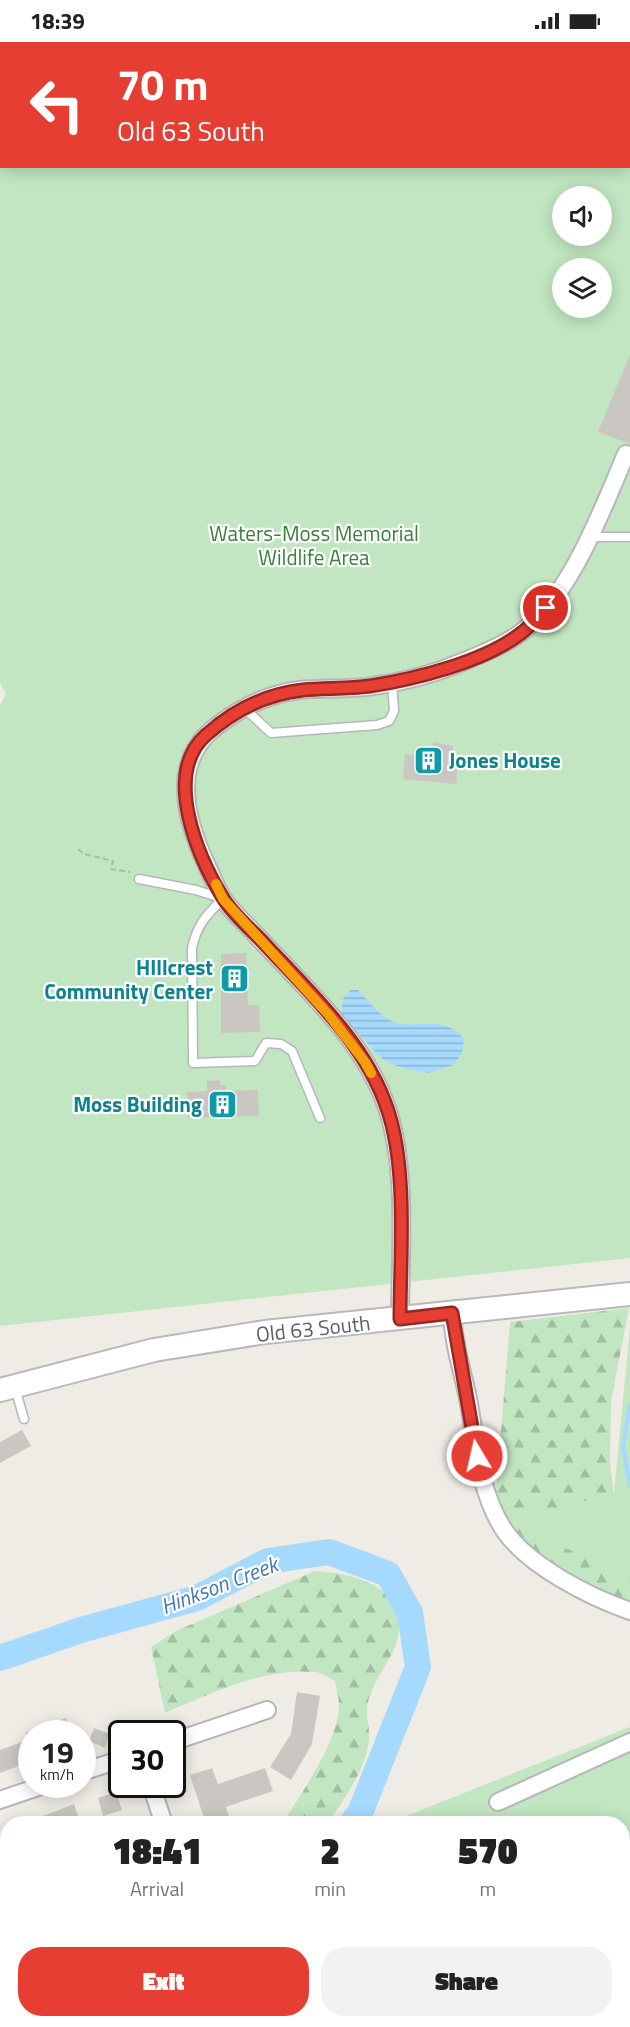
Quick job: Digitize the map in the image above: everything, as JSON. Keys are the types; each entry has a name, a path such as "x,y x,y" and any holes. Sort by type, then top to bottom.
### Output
{"main road":[{"name":"Old 63 South","path":"7,1388 154,1350 265,1332 620,1296"}],"street":[{"path":"400,1319 397,1149 387,1108 365,1062 328,1014 223,899 192,829 185,804 185,781 190,759 203,738 244,708 285,692 392,682 453,666 520,634 546,608 590,537 628,455"},
{"path":"452,1313 477,1456 492,1505 504,1531 522,1550 553,1572 605,1602 630,1611"},
{"path":"186,1737 267,1710"},
{"path":"498,1802 630,1742"},
{"path":"0,1800 18,1794"},
{"path":"155,1798 161,1816"}],"lane":[{"path":"590,537 630,537"},
{"path":"244,708 271,733 377,725 389,721 394,711 392,682"},
{"path":"139,879 196,890 223,899 205,916 196,931 192,948 193,1063 255,1061 266,1043 281,1044 292,1051 320,1118"},
{"path":"7,1388 24,1419"}],"path":[{"path":"78,849 84,854 113,861 111,869 132,873 139,879"}],"green space":[{"name":"Waters-Moss Memorial Wildlife Area","path":"0,168 630,168 630,1258 0,1326 0,705 6,694 0,683"},
{"path":"629,1308 611,1401 610,1462 616,1515 630,1519 630,1604 584,1588 509,1534 495,1504 510,1322"},
{"path":"630,1328 630,1577 507,1522 614,1493"},
{"path":"315,1571 350,1576 366,1582 380,1589 391,1600 398,1613 399,1629 394,1649 369,1699 367,1750 359,1773 333,1816 287,1816 318,1767 332,1735 339,1705 335,1681 317,1672 277,1674 238,1684 165,1713 151,1647 176,1631"},
{"path":"630,1727 630,1816 406,1816"}],"water":[{"path":"350,990 358,990 389,1020 409,1025 447,1026 464,1039 462,1053 453,1065 429,1073 388,1063 341,1014 343,999"}],"building":[{"path":"630,354 630,444 598,432"},
{"name":"Jones House","path":"433,742 453,746 451,763 458,764 456,784 403,779 405,754 432,757"},
{"name":"HIllcrest Community Center","path":"246,953 248,1005 259,1005 260,1032 221,1033 221,954"},
{"name":"Moss Building","path":"220,1080 220,1085 226,1085 226,1091 258,1090 259,1116 188,1118 187,1092 207,1091 207,1081"},
{"path":"22,1430 31,1446 0,1463 0,1442"},
{"path":"297,1692 320,1696 312,1744 291,1780 270,1767 291,1734"},
{"path":"96,1729 108,1733 105,1748 96,1744"},
{"path":"18,1743 18,1766 0,1773 0,1750"},
{"path":"212,1768 218,1784 265,1768 273,1791 226,1807 229,1816 203,1816 190,1775"},
{"path":"108,1795 108,1798 118,1798 122,1810 103,1816 98,1798"},
{"path":"74,1804 78,1816 43,1816"}],"waterway":[{"path":"630,1405 623,1447 630,1485"},
{"name":"Hinkson Creek","path":"0,1658 81,1630 197,1598 268,1561 329,1552 388,1574 410,1613 418,1667 358,1816"}],"slow traffic":[{"path":"216,884 223,899 328,1014 371,1073"}],"place":[{"name":"Jones House","path":"428,760"},
{"name":"HIllcrest Community Center","path":"234,979"},
{"name":"Moss Building","path":"223,1104"}],"route":[{"path":"477,1456 468,1399 452,1326 452,1313 400,1319 397,1149 387,1108 365,1062 328,1014 223,899 205,863 192,829 185,804 185,781 190,759 203,738 223,721 252,704 285,692 367,687 416,678 453,666 520,634 546,608"}]}
